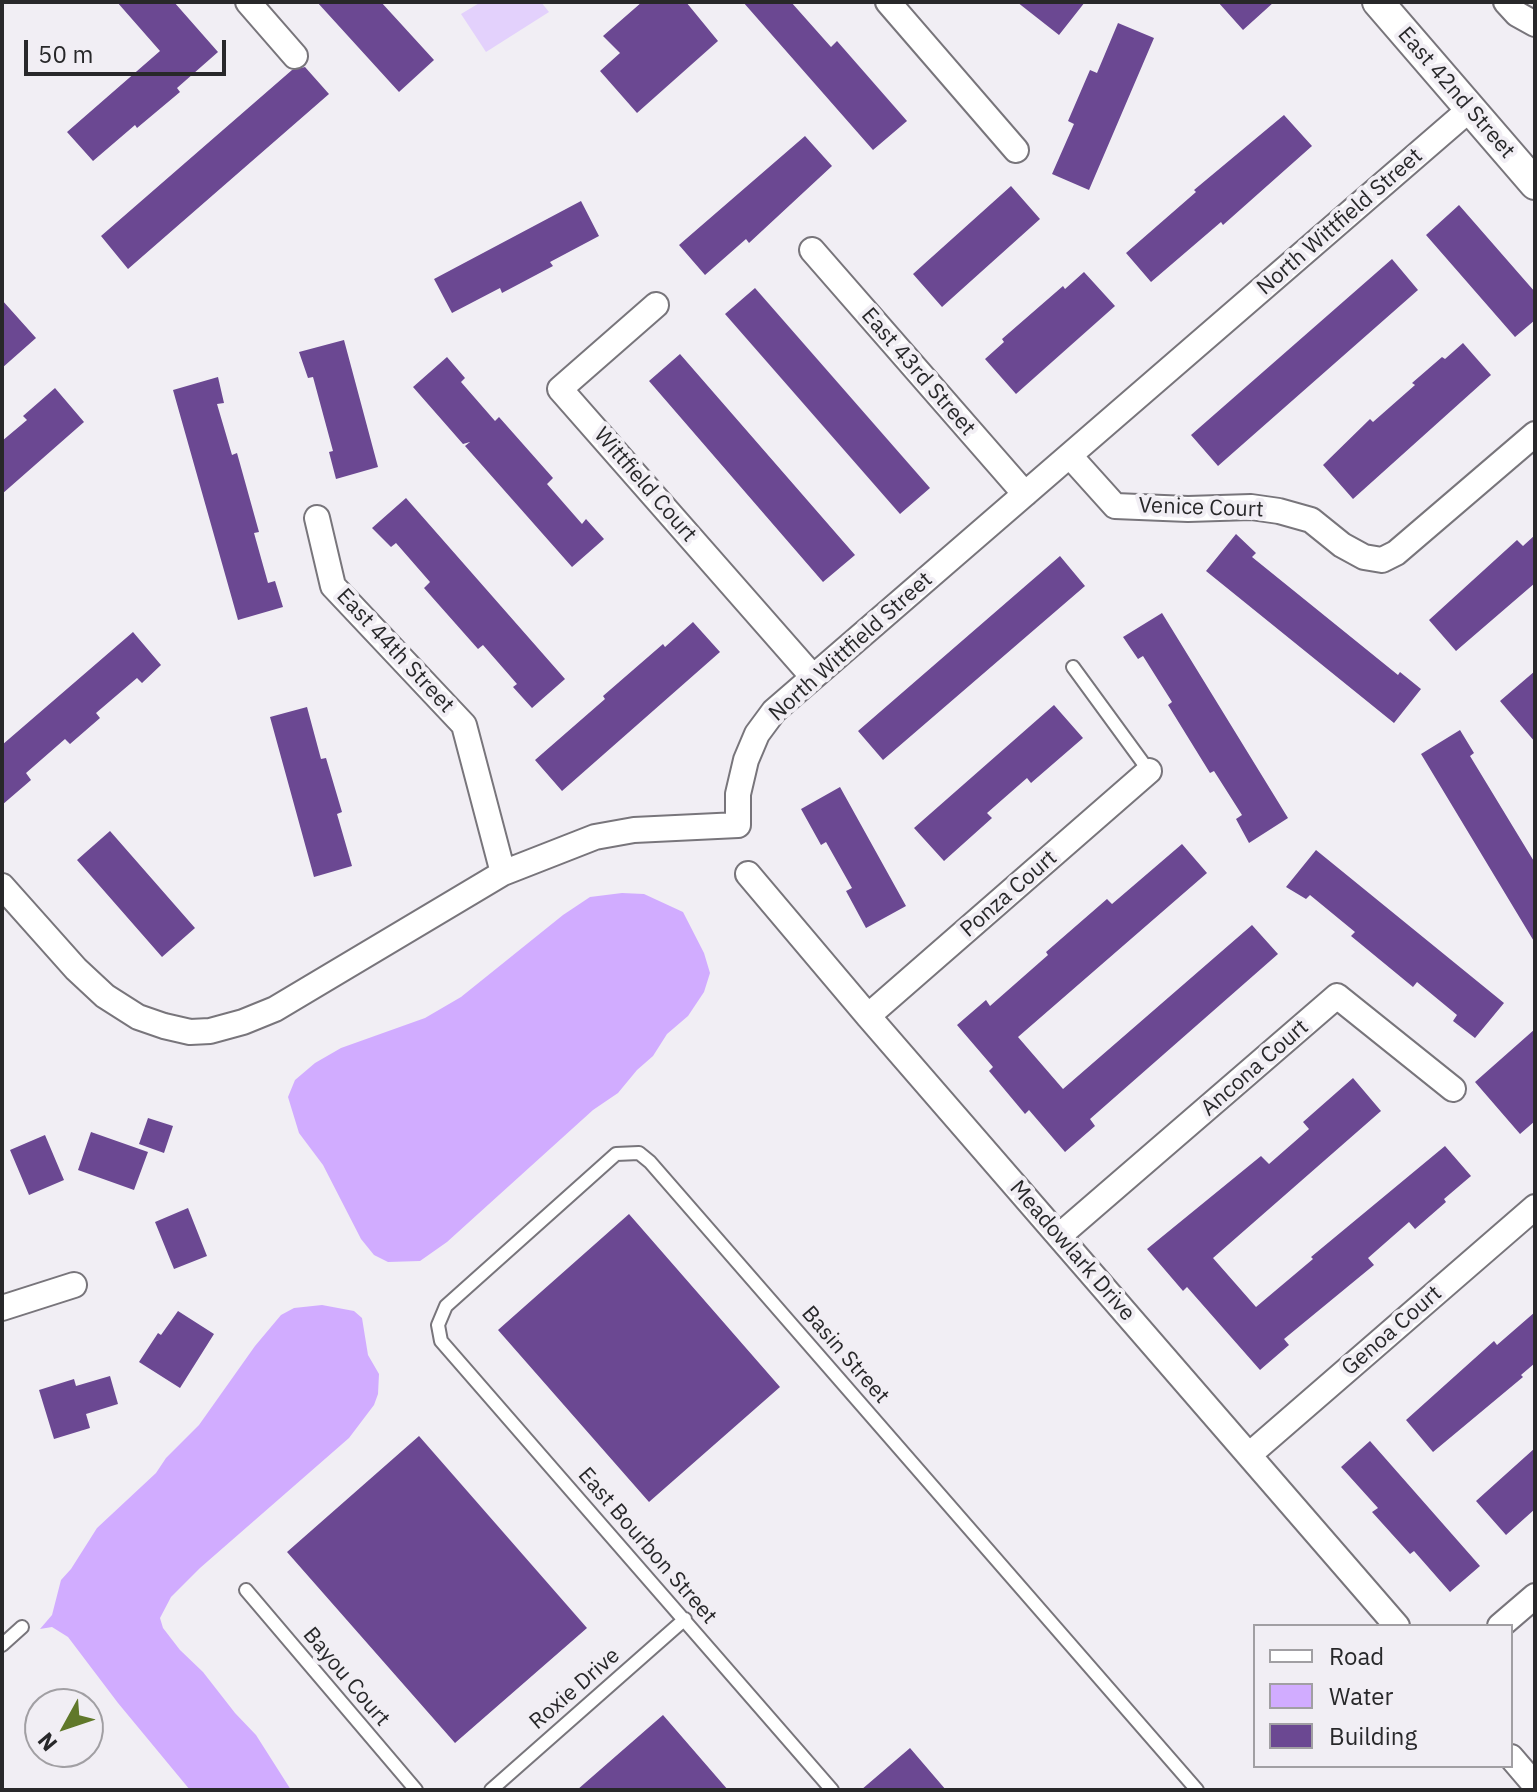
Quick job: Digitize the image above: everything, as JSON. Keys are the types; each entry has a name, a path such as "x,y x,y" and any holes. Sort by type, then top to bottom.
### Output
{"street":[{"path":"248,2 295,56"},
{"path":"888,2 1016,150"},
{"name":"East 42nd Street","path":"1378,2 1535,184"},
{"path":"1506,2 1517,14 1535,24"},
{"name":"North Wittfield Street","path":"2,886 76,969 105,996 138,1017 190,1032 221,1028 275,1009 503,873 595,837 634,830 738,825 739,783 754,740 774,711 1470,109"},
{"name":"East 43rd Street","path":"812,250 1025,494"},
{"name":"Wittfield Court","path":"656,305 560,389 813,677"},
{"name":"Venice Court","path":"1070,456 1115,506 1188,509 1251,507 1279,511 1311,520 1342,545 1364,557 1382,560 1396,553 1535,434"},
{"name":"East 44th Street","path":"317,518 333,586 464,725 503,873"},
{"name":"Ponza Court","path":"868,1016 1149,771"},
{"name":"Meadowlark Drive","path":"748,874 1395,1624"},
{"name":"Ancona Court","path":"1059,1236 1337,996 1453,1089"},
{"name":"Genoa Court","path":"1249,1455 1535,1207"},
{"path":"2,1308 74,1285"},
{"path":"1502,1624 1535,1596"},
{"path":"1513,1759 1535,1785"}],"lane":[{"path":"1073,667 1149,771"},
{"name":"Basin Street","path":"438,1325 446,1306 611,1158 625,1152 643,1156 1197,1790"},
{"name":"East Bourbon Street","path":"438,1325 441,1341 832,1790"},
{"name":"Bayou Court","path":"246,1590 416,1790"},
{"name":"Roxie Drive","path":"491,1790 685,1619"},
{"path":"2,1645 22,1627"}],"shaded area":[{"path":"481,2 541,2 549,12 486,52 461,14"}],"water":[{"path":"644,894 683,912 704,953 710,973 704,992 688,1016 667,1034 653,1056 618,1093 593,1110 447,1242 420,1261 388,1262 374,1255 361,1239 323,1165 299,1133 288,1097 295,1080 315,1063 341,1048 425,1018 461,997 590,897"},
{"path":"322,1305 354,1311 362,1318 368,1355 379,1374 374,1405 349,1438 200,1568 171,1597 160,1618 163,1628 180,1650 203,1672 256,1735 291,1790 190,1790 68,1637 52,1627 40,1629 52,1615 61,1580 97,1528 156,1473 166,1458 199,1425 281,1315 294,1308"}],"building":[{"path":"117,2 174,2 218,52 177,88 180,92 93,161 67,132 160,51"},
{"path":"317,2 381,2 434,60 399,92"},
{"path":"642,2 686,2 718,41 637,113 600,71 620,53 603,36"},
{"path":"743,2 791,2 831,47 837,41 907,121 873,150"},
{"path":"1017,2 1085,2 1059,35"},
{"path":"1218,2 1274,2 1243,30"},
{"path":"1118,23 1154,38 1089,190 1052,174 1074,124 1068,121 1090,70 1097,73"},
{"path":"305,67 329,94 128,269 101,236 292,70"},
{"path":"1284,115 1312,146 1223,225 1221,222 1151,282 1126,253 1196,192 1194,190"},
{"path":"805,136 832,166 749,243 746,239 705,275 679,245"},
{"path":"1011,186 1040,219 942,307 913,274"},
{"path":"581,201 599,236 550,262 553,266 502,293 500,288 452,313 434,279"},
{"path":"1459,205 1535,292 1535,320 1515,337 1426,235"},
{"path":"1392,259 1418,290 1218,466 1191,435"},
{"path":"1084,272 1115,306 1016,394 985,359 1004,342 1002,339 1063,286 1065,289"},
{"path":"755,288 930,488 900,514 725,314"},
{"path":"2,300 36,338 2,368"},
{"path":"344,340 378,467 336,479 329,452 333,451 313,377 308,378 299,352"},
{"path":"1463,343 1491,375 1353,499 1323,465 1370,419 1373,422 1415,385 1412,383"},
{"path":"680,354 855,555 823,582 649,381"},
{"path":"447,357 465,378 461,382 495,421 499,417 553,478 547,484 582,524 586,519 604,539 572,567 465,446 470,442 463,444 413,387"},
{"path":"218,377 224,403 217,404 232,455 237,453 259,532 254,533 268,583 275,581 283,607 238,620 173,390"},
{"path":"55,388 84,422 2,494 2,441 27,420 23,416"},
{"path":"406,498 565,679 532,708 513,687 517,684 483,645 478,649 424,588 430,582 396,543 391,547 372,528"},
{"path":"1236,534 1256,553 1252,557 1398,675 1400,672 1421,689 1394,723 1206,571"},
{"path":"1535,535 1535,583 1456,651 1429,620 1517,540 1523,546"},
{"path":"1060,556 1085,586 883,760 858,731"},
{"path":"1162,613 1288,818 1249,843 1236,819 1242,815 1214,771 1210,773 1168,705 1172,702 1143,656 1138,659 1123,637"},
{"path":"693,622 720,652 562,791 535,760 605,699 603,696"},
{"path":"133,632 161,665 142,683 137,678 96,713 100,718 70,744 65,739 26,773 31,780 2,805 2,745"},
{"path":"1535,671 1535,742 1500,701"},
{"path":"1054,705 1083,738 1031,783 1027,778 987,813 992,818 944,861 914,828"},
{"path":"307,707 321,759 326,758 342,812 337,814 352,866 314,877 270,717"},
{"path":"1460,730 1474,753 1470,756 1535,863 1535,943 1421,754"},
{"path":"840,787 906,906 866,928 846,891 852,888 826,842 821,845 801,809"},
{"path":"110,831 195,928 162,957 77,860"},
{"path":"1182,844 1207,873 1018,1037 1063,1089 1252,925 1278,954 1090,1119 1095,1126 1065,1152 1029,1110 1025,1114 989,1071 993,1067 957,1025 986,1000 990,1006 1107,899 1112,904"},
{"path":"1316,850 1504,1003 1475,1038 1453,1021 1457,1015 1417,982 1413,987 1351,936 1355,932 1310,895 1306,899 1286,887"},
{"path":"1535,1029 1535,1121 1520,1134 1475,1082"},
{"path":"1353,1078 1381,1111 1213,1258 1256,1307 1445,1146 1471,1176 1415,1229 1409,1222 1368,1258 1374,1265 1284,1339 1289,1345 1260,1370 1187,1287 1183,1291 1147,1249 1261,1156 1269,1164 1309,1129 1303,1122"},
{"path":"148,1118 173,1126 164,1153 139,1144"},
{"path":"91,1132 148,1152 134,1190 78,1170"},
{"path":"45,1135 64,1180 29,1195 10,1150"},
{"path":"188,1208 207,1256 174,1269 155,1222"},
{"path":"629,1214 780,1387 649,1502 498,1330"},
{"path":"178,1311 214,1334 180,1388 139,1362 158,1333 161,1335"},
{"path":"1535,1312 1535,1363 1521,1375 1523,1377 1433,1452 1406,1420 1494,1341 1497,1345"},
{"path":"110,1376 118,1404 86,1414 90,1428 54,1439 39,1390 74,1379 76,1386"},
{"path":"419,1436 587,1628 455,1743 287,1552"},
{"path":"1370,1441 1480,1566 1450,1592 1414,1551 1410,1554 1372,1512 1378,1508 1341,1467"},
{"path":"1535,1448 1535,1509 1506,1535 1476,1501"},
{"path":"663,1715 728,1790 577,1790"},
{"path":"910,1748 946,1790 861,1790"}]}
